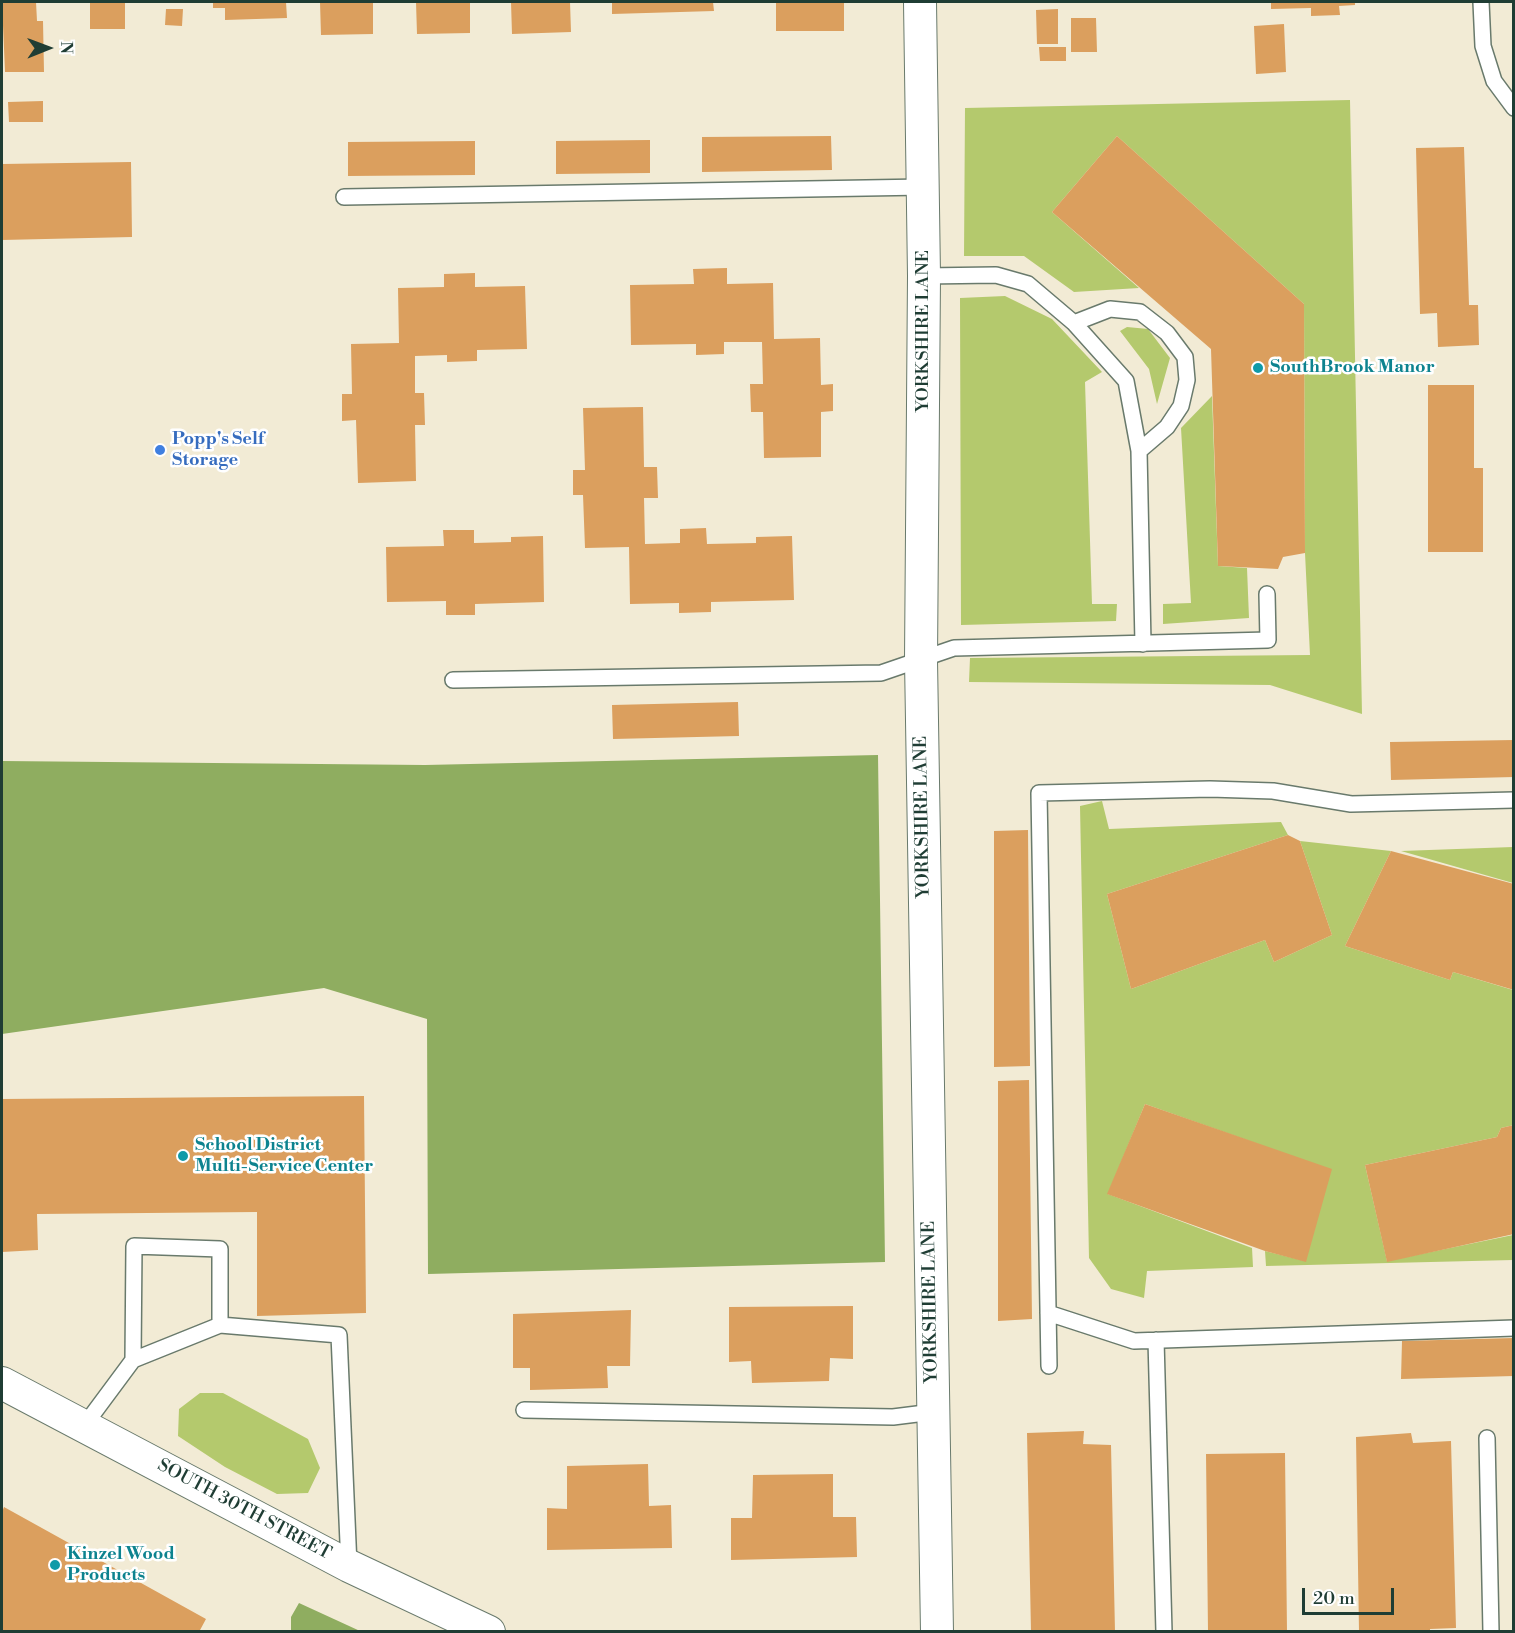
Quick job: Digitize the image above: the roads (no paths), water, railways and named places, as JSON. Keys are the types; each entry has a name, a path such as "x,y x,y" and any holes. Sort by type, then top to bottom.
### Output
{"street":[{"name":"YORKSHIRE LANE","path":"920,2 924,187 921,660 937,1632"},
{"name":"SOUTH 30TH STREET","path":"2,1383 349,1566 489,1632"}],"lane":[{"path":"1481,2 1483,46 1494,81 1514,108"},
{"path":"344,197 924,187"},
{"path":"924,276 996,275 1028,284 1074,323 1126,381 1139,451 1143,644"},
{"path":"1074,323 1110,309 1140,312 1167,333 1185,357 1187,380 1181,406 1167,427 1139,451"},
{"path":"453,680 881,673 954,648 1268,640 1267,594"},
{"path":"1049,1366 1039,793 1210,789 1273,791 1351,804 1514,800"},
{"path":"133,1360 134,1246 220,1249 220,1325"},
{"path":"1048,1313 1134,1341 1514,1328"},
{"path":"84,1426 133,1360 220,1325 339,1335 349,1566"},
{"path":"1156,1340 1164,1632"},
{"path":"524,1410 893,1417 933,1412"},
{"path":"1487,1438 1491,1632"}],"place":[{"name":"SouthBrook Manor","path":"1258,368"},
{"name":"Popp's Self Storage","path":"160,450"},
{"name":"School District Multi-Service Center","path":"183,1156"},
{"name":"Kinzel Wood Products","path":"55,1565"}]}
